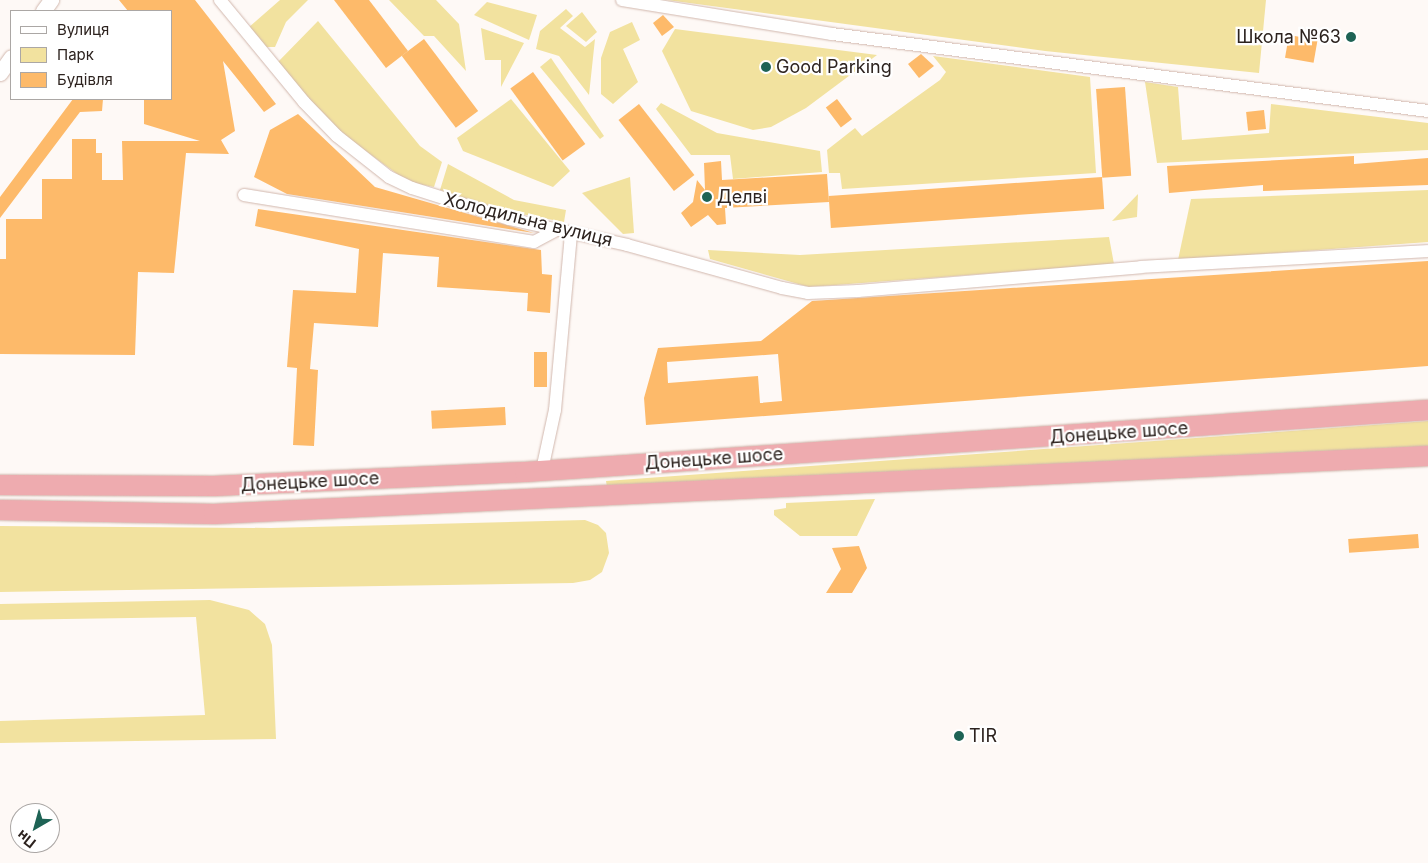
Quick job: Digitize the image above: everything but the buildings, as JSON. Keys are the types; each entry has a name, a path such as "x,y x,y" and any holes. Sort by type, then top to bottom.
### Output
{"highway":[{"name":"Донецьке шосе","path":"0,486 214,486 542,470 1428,410"},
{"name":"Донецьке шосе","path":"0,510 214,514 1428,456"}],"street":[{"name":"Холодильна вулиця","path":"220,0 304,102 336,136 389,177 460,205 808,293 1159,266 1428,251"},
{"path":"622,0 832,34 1428,111"},
{"path":"0,73 10,58"},
{"path":"244,195 534,242 557,230"},
{"path":"542,470 555,410 571,233"}],"green space":[{"path":"280,0 308,0 286,22 275,47 264,47 248,28"},
{"path":"389,0 436,0 459,24 466,71 434,36 424,36"},
{"path":"667,0 1266,0 1259,73 1045,51"},
{"path":"487,2 537,15 529,40 474,15"},
{"path":"566,9 573,16 560,28 585,47 595,39 589,95 559,56 536,49 540,31"},
{"path":"582,12 597,32 586,42 566,26"},
{"path":"318,21 420,146 442,162 434,187 408,182 329,124 276,64"},
{"path":"632,22 640,40 623,49 638,82 613,104 601,94 601,58 610,32"},
{"path":"481,28 524,43 501,87 501,60 485,60"},
{"name":"Good Parking","path":"675,29 877,55 806,108 771,127 753,130 691,111 662,51"},
{"path":"933,56 1090,77 1096,173 842,189 840,173 829,173 827,150 855,128 862,136 940,80 946,72"},
{"path":"551,58 604,136 600,139 540,67"},
{"path":"1145,82 1178,87 1182,140 1269,133 1271,104 1428,123 1428,150 1157,163"},
{"path":"511,99 570,171 553,187 463,151 457,138"},
{"path":"661,103 717,133 820,151 822,172 733,179 730,155 691,155 656,109"},
{"path":"448,164 514,200 566,210 564,222 506,211 440,190"},
{"path":"630,177 634,233 623,234 582,193"},
{"path":"1428,190 1428,242 1178,260 1191,199"},
{"path":"1138,194 1137,217 1112,221"},
{"path":"1109,237 1114,264 809,287 710,259 708,250 800,255"},
{"path":"1428,421 1428,451 607,487 606,481"},
{"path":"875,499 857,536 800,536 774,515 774,510 786,508 786,503"},
{"path":"585,520 598,525 606,533 609,553 602,572 590,580 573,583 0,592 0,526 271,528"},
{"path":"210,600 249,610 265,624 272,645 276,739 0,743 0,721 205,715 196,617 0,620 0,604"}],"place":[{"name":"Школа №63","path":"1351,37"},
{"name":"Good Parking","path":"766,67"},
{"name":"Делві","path":"707,197"},
{"name":"TIR","path":"959,736"}]}
